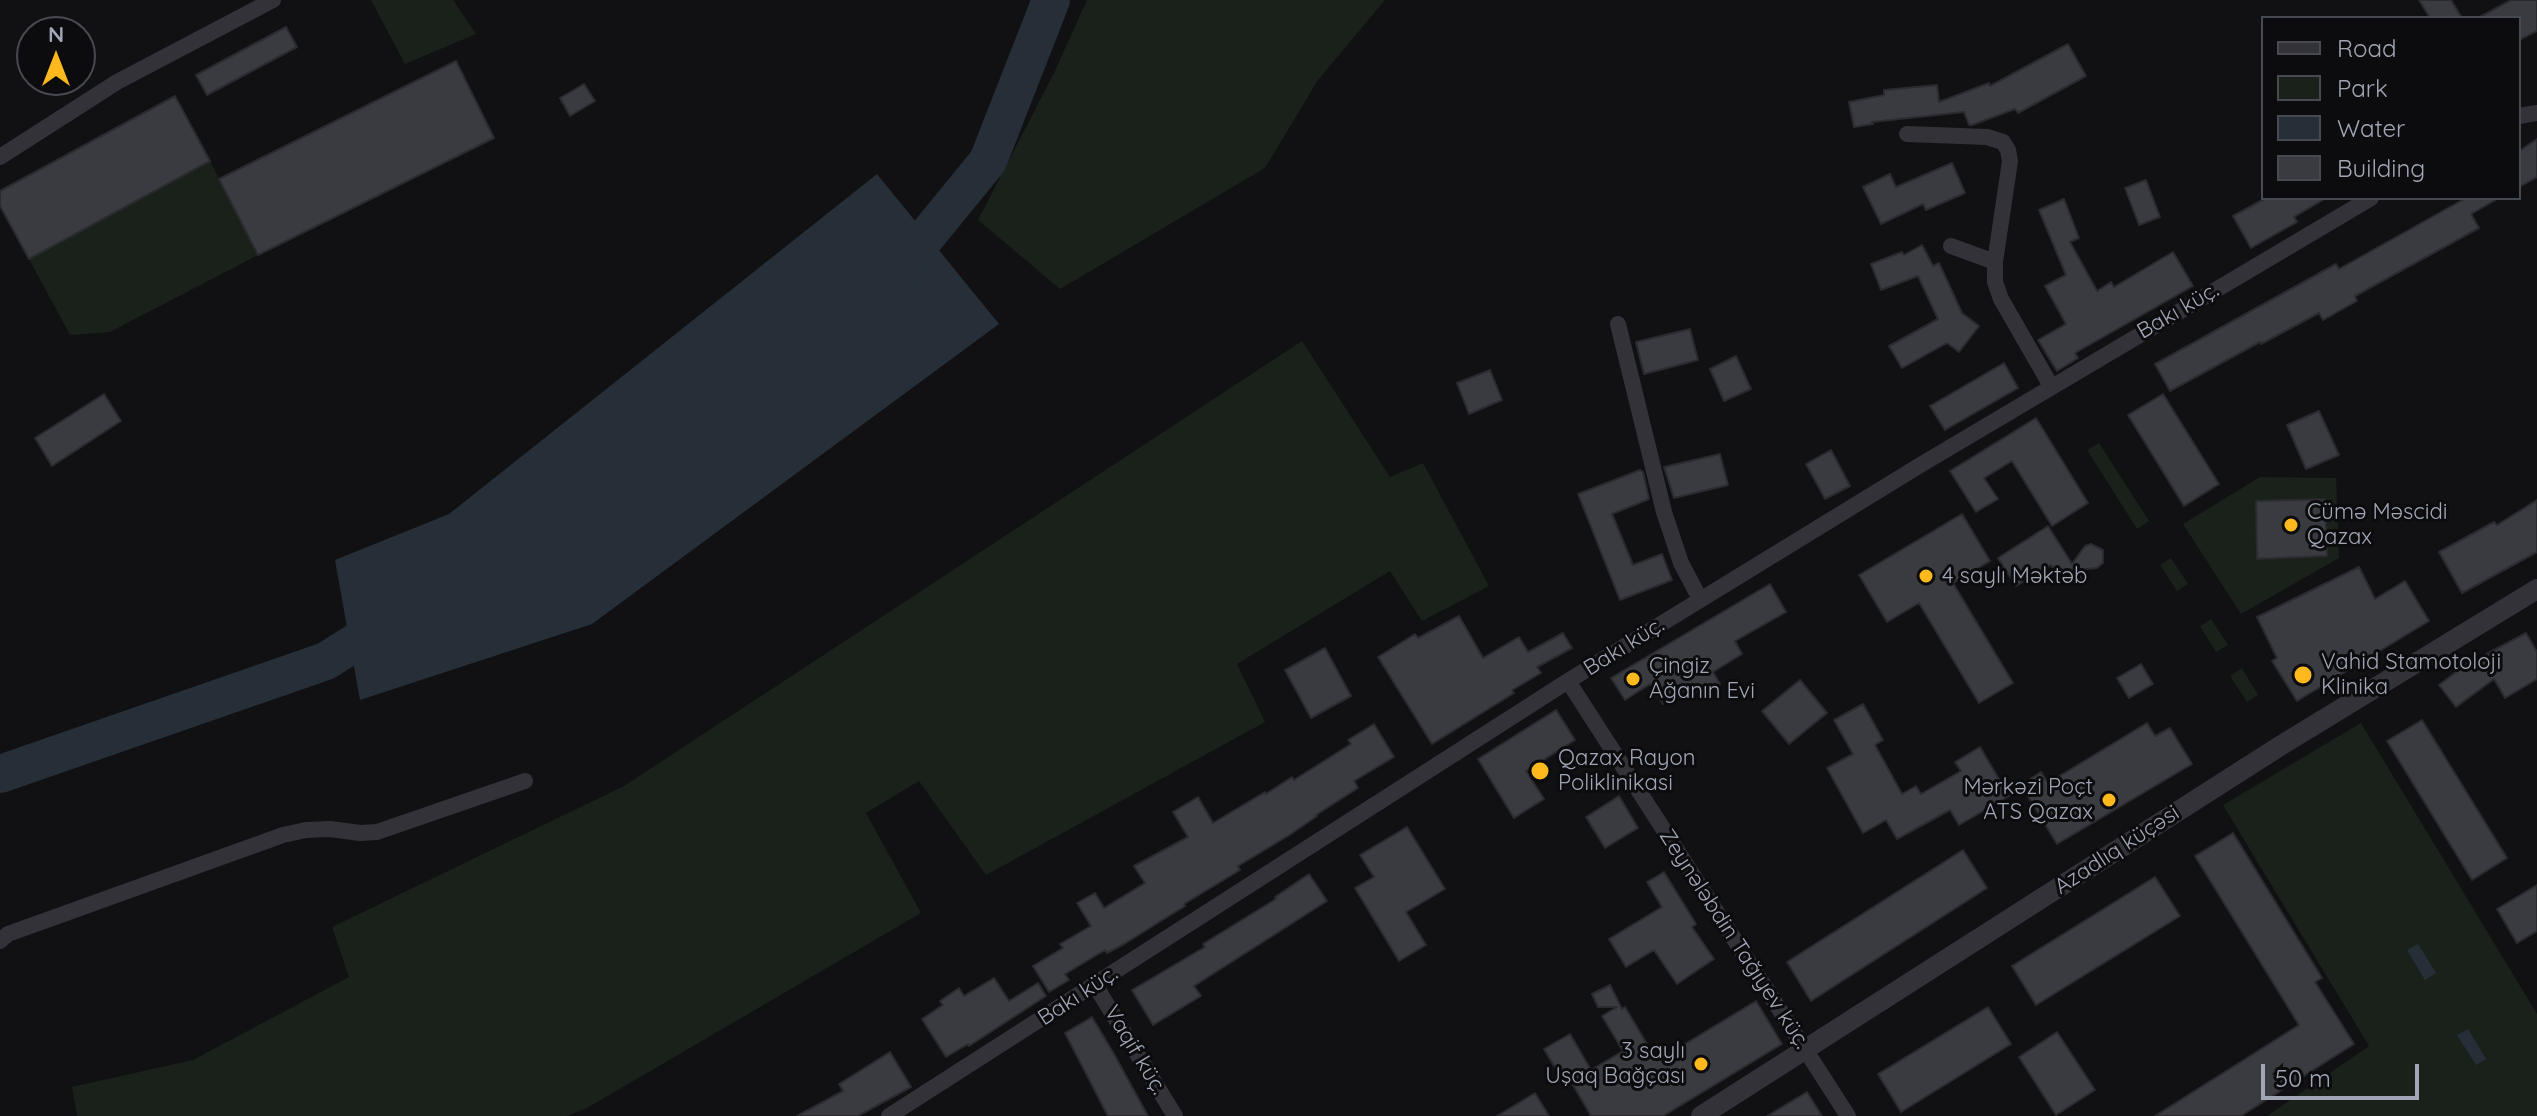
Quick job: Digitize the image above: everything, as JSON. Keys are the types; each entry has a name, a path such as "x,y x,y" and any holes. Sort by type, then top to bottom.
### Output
{"street":[{"path":"0,157 117,82 273,0"},
{"path":"1907,134 1987,137 2003,142 2008,150 2010,161 1995,262 1995,282 2001,299 2051,386"},
{"name":"Bakı küç.","path":"889,1116 1700,599 2051,386 2368,200"},
{"path":"1951,246 1995,262"},
{"path":"1618,324 1664,512 1681,563 1700,599"},
{"name":"Azadlıq küçəsi","path":"1701,1116 2280,746 2537,589"},
{"name":"Zeynələbdin Tağıyev küç.","path":"1568,681 1848,1116"},
{"path":"0,941 8,934 283,835 330,829 377,832 525,781"},
{"name":"Vaqif küç.","path":"1095,985 1175,1116"}],"green space":[{"path":"371,0 453,0 476,34 405,64"},
{"path":"1087,0 1385,0 1318,80 1265,168 1060,289 978,220 1054,73"},
{"path":"210,161 258,255 110,332 70,335 29,259"},
{"path":"1302,341 1390,477 1423,463 1489,586 1422,621 1390,571 1237,664 1265,722 986,875 919,781 866,813 921,913 587,1108 567,1116 77,1116 72,1087 193,1060 349,977 332,927 624,786"},
{"path":"2099,443 2149,521 2137,529 2087,450"},
{"path":"2260,477 2336,478 2339,558 2241,614 2183,524"},
{"path":"2171,558 2188,584 2177,591 2160,565"},
{"path":"2211,619 2228,645 2216,652 2200,626"},
{"path":"2242,668 2258,695 2247,702 2230,676"},
{"path":"2361,723 2537,1014 2537,1116 2267,1116 2369,1046 2223,805"}],"water":[{"path":"877,174 999,324 592,624 360,700 335,560 449,514"},
{"path":"2418,944 2436,973 2425,980 2407,950"},
{"path":"2468,1029 2486,1059 2476,1065 2457,1035"}],"building":[{"path":"2419,0 2451,0 2461,16 2429,16"},
{"path":"2511,0 2537,0 2537,31 2521,39 2521,16 2482,16"},
{"path":"286,27 297,47 207,95 196,75"},
{"path":"2068,44 2086,76 2018,113 2015,109 1972,125 1969,125 1964,112 1872,122 1854,127 1849,102 1884,95 1884,90 1937,85 1939,102 1989,83 1990,86"},
{"path":"456,61 494,138 258,255 219,179"},
{"path":"584,84 595,101 570,116 560,98"},
{"path":"175,96 210,161 29,259 0,206 0,191"},
{"path":"2537,139 2537,177 2521,186 2521,150"},
{"path":"1952,163 1965,193 1926,210 1923,204 1881,224 1863,187 1890,174 1896,187"},
{"path":"2146,180 2160,217 2139,225 2125,188"},
{"path":"2064,199 2079,238 2070,242 2097,291 2111,282 2114,287 2173,252 2193,286 2075,353 2078,358 2057,371 2038,340 2066,324 2045,286 2066,275 2039,210"},
{"path":"2262,200 2323,200 2294,217 2297,222 2251,248 2233,216"},
{"path":"2462,200 2496,200 2471,214 2479,228 2355,296 2357,301 2323,320 2319,313 2170,391 2155,364 2336,264 2339,269"},
{"path":"1922,245 1933,266 1939,263 1962,313 1979,326 1959,352 1947,343 1902,368 1889,346 1938,319 1918,276 1881,290 1871,264 1902,252 1904,255"},
{"path":"1690,329 1698,360 1644,374 1636,342"},
{"path":"1736,356 1751,389 1724,401 1710,369"},
{"path":"2004,363 2018,388 1945,430 1930,406"},
{"path":"1490,370 1502,400 1469,414 1457,383"},
{"path":"104,394 121,421 52,466 35,438"},
{"path":"2163,394 2219,484 2184,506 2128,415"},
{"path":"2319,411 2339,455 2306,469 2287,425"},
{"path":"2036,418 2088,503 2052,526 2012,461 1984,478 1998,499 1976,512 1950,471"},
{"path":"1831,450 1850,486 1825,499 1806,464"},
{"path":"1720,454 1728,485 1674,498 1664,467"},
{"path":"1640,470 1649,499 1612,514 1633,565 1662,554 1672,580 1620,600 1578,494"},
{"path":"2325,499 2327,556 2257,559 2256,501"},
{"path":"2537,500 2537,552 2462,593 2439,552 2494,522 2497,525"},
{"path":"1962,514 1990,561 1953,583 2013,683 1979,703 1919,603 1887,622 1859,575"},
{"path":"2048,526 2072,564 2085,546 2091,544 2103,550 2103,563 2097,568 2075,570 2083,581 2066,583 2060,580 2051,565 2016,586 1998,558"},
{"path":"2359,567 2375,599 2405,581 2429,621 2297,701 2272,661 2277,658 2257,617"},
{"path":"1770,584 1786,612 1735,641 1742,654 1713,672 1720,684 1700,696 1693,685 1663,704 1650,684 1625,700 1611,678"},
{"path":"1459,616 1483,658 1519,637 1528,652 1563,633 1572,648 1537,667 1541,673 1512,690 1514,693 1432,744 1378,657 1415,634 1418,638"},
{"path":"2526,633 2537,652 2537,679 2505,698 2494,679 2456,707 2439,685 2464,666"},
{"path":"1325,648 1351,696 1311,718 1285,670"},
{"path":"2141,664 2153,684 2129,698 2117,678"},
{"path":"1800,680 1827,713 1789,744 1762,711"},
{"path":"1863,704 1883,740 1875,745 1902,794 1916,786 1921,794 1961,771 1955,762 1980,747 2009,796 1959,825 1950,810 1897,839 1886,820 1863,833 1827,768 1853,754 1834,720"},
{"path":"1556,710 1575,740 1526,771 1544,799 1514,818 1478,759"},
{"path":"2422,720 2507,858 2472,880 2387,741"},
{"path":"2147,723 2155,736 2170,728 2192,764 2057,844 2021,785 2041,772 2048,783"},
{"path":"1374,724 1394,757 1354,781 1358,788 1238,866 1240,870 1185,906 1124,944 1107,953 1105,950 1065,974 1069,980 1049,992 1033,966 1063,948 1060,944 1091,926 1077,903 1095,893 1104,908 1145,883 1134,866 1188,837 1173,812 1198,797 1213,823 1292,777 1294,780 1351,744 1348,740"},
{"path":"1619,796 1638,828 1605,848 1586,817"},
{"path":"1407,827 1445,889 1406,912 1426,945 1399,961 1355,888 1374,877 1360,855"},
{"path":"2233,833 2322,978 2315,982 2354,1044 2241,1116 2155,1116 2299,1025 2195,856"},
{"path":"1963,850 1987,888 1811,1001 1787,962"},
{"path":"1664,872 1696,924 1692,927 1714,959 1677,984 1654,950 1626,967 1609,939 1662,907 1647,882"},
{"path":"1309,874 1327,901 1194,986 1201,996 1153,1025 1132,990 1205,947 1203,944 1276,899"},
{"path":"2155,877 2180,916 2036,1005 2012,966"},
{"path":"2537,885 2537,931 2517,943 2497,909"},
{"path":"994,978 1009,1001 1038,983 1046,996 969,1046 946,1057 922,1019 943,1005 940,1001 959,988 964,996"},
{"path":"1610,985 1622,1009 1625,1007 1657,1061 1756,1001 1782,1044 1663,1116 1591,1116 1569,1078 1563,1081 1544,1049 1570,1034 1591,1070 1623,1051 1602,1016 1617,1007 1598,1007 1592,994"},
{"path":"1988,1007 2011,1044 1901,1112 1878,1074"},
{"path":"1092,1017 1148,1116 1108,1116 1065,1033"},
{"path":"2057,1032 2095,1090 2056,1115 2019,1057"},
{"path":"890,1052 911,1087 858,1116 797,1116 843,1091 839,1084"},
{"path":"1807,1092 1822,1116 1767,1116"},
{"path":"1535,1093 1549,1116 1497,1116"}],"waterway":[{"path":"894,276 988,161 1051,0"},
{"path":"0,774 326,661 394,618"}],"place":[{"name":"Cümə Məscidi Qazax","path":"2291,525"},
{"name":"4 saylı Məktəb","path":"1926,576"},
{"name":"Vahid Stamotoloji Klinika","path":"2303,675"},
{"name":"Çingiz Ağanın Evi","path":"1633,679"},
{"name":"Qazax Rayon Poliklinikasi","path":"1540,771"},
{"name":"Mərkəzi Poçt ATS Qazax","path":"2109,800"},
{"name":"3 saylı Uşaq Bağçası","path":"1701,1064"}]}
